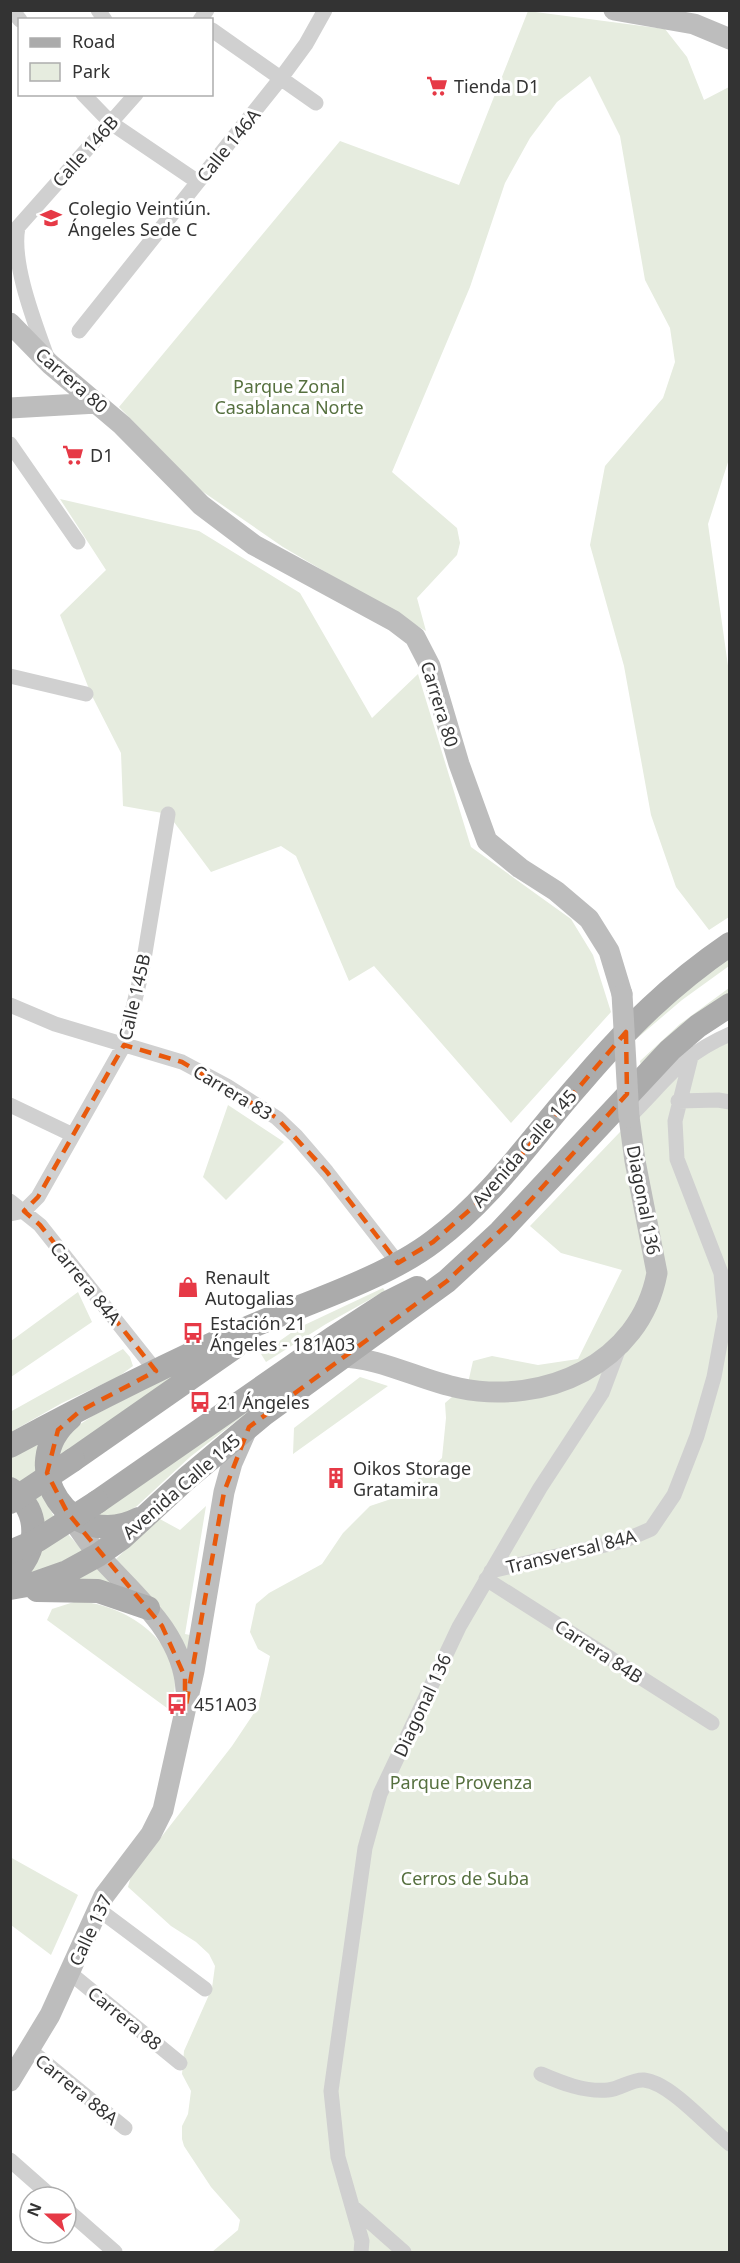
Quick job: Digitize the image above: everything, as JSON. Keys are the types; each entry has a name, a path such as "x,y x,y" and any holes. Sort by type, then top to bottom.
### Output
{"main road":[{"name":"Avenida Calle 145","path":"10,1446 156,1371 398,1263 433,1242 462,1220 488,1194 581,1081 650,1005 688,972 729,944"},
{"name":"Avenida Calle 145","path":"10,1589 67,1572 98,1555 122,1538 186,1479 249,1427 339,1357 447,1281 481,1250 670,1050 698,1026 729,1005"},
{"name":"Avenida Calle 145","path":"10,1552 38,1540 97,1502 333,1338 481,1250"},
{"name":"Avenida Calle 145","path":"10,1502 290,1311"},
{"path":"80,1411 58,1430 47,1458 50,1487 67,1512 94,1526 111,1527 129,1524 144,1516 164,1499"},
{"path":"10,1489 28,1508 34,1534 28,1558 10,1577"},
{"path":"10,1589 98,1591 148,1608"}],"street":[{"name":"Calle 146A","path":"79,330 281,78 306,44 325,10"},
{"path":"614,10 694,24 729,39"},
{"path":"213,31 316,103"},
{"path":"84,96 111,123 198,182"},
{"name":"Calle 146B","path":"50,364 36,324 20,263 16,238 18,227 134,96"},
{"name":"Carrera 80","path":"10,323 50,364 97,403 182,487 218,519 254,544 394,621 415,637 430,666 459,764 487,841 520,868 556,891 589,919 609,951 622,994 635,1116"},
{"path":"10,408 97,403"},
{"path":"10,444 78,542"},
{"path":"10,676 86,694"},
{"name":"Calle 145B","path":"17,1213 38,1197 124,1045 142,971 168,814"},
{"name":"Carrera 83","path":"10,1005 56,1024 182,1062 227,1086 277,1118 319,1163 398,1263"},
{"path":"635,1116 679,1063 692,1053 729,1035"},
{"path":"692,1053 678,1101 729,1102"},
{"name":"Transversal 84A","path":"489,1575 623,1541 651,1529 674,1495 697,1436 714,1377 725,1317 721,1273 676,1159 674,1133 678,1101"},
{"path":"10,1105 74,1135"},
{"name":"Diagonal 136","path":"339,1357 355,1358 402,1370 458,1388 506,1393 555,1383 590,1368 620,1345 642,1318 654,1290 657,1273 635,1161 635,1116"},
{"name":"Carrera 84A","path":"10,1201 17,1213 40,1225 156,1371"},
{"path":"381,1329 383,1348 388,1358 402,1370"},
{"name":"Diagonal 136","path":"361,2253 362,2241 338,2157 331,2091 365,1848 380,1794 459,1627 540,1488 602,1393 620,1345"},
{"name":"Calle 137","path":"10,2081 30,2050 70,1973 111,1885 158,1821 166,1796 185,1711 224,1492 232,1462 249,1427"},
{"path":"186,1479 207,1479 219,1485 224,1492"},
{"name":"Calle 137","path":"67,1512 98,1555 148,1608 167,1634 185,1677 185,1711"},
{"name":"Carrera 84B","path":"489,1575 712,1723"},
{"path":"98,1909 205,1989"},
{"name":"Carrera 88","path":"70,1973 180,2063"},
{"name":"Carrera 88A","path":"30,2050 125,2128"},
{"path":"541,2074 587,2090 609,2090 643,2080 655,2084 673,2094 729,2144"},
{"path":"10,2160 38,2185"},
{"path":"353,2207 404,2253"},
{"path":"78,2220 115,2253"}],"highlighted area":[{"path":"626,1032 627,1094 518,1214 447,1281 249,1427 224,1492 185,1711 185,1677 162,1626 67,1512 47,1473 58,1430 80,1411 156,1371 40,1225 24,1211 38,1197 124,1045 182,1062 277,1118 327,1172 398,1263 433,1242 488,1194"}],"green space":[{"name":"Parque Zonal Casablanca Norte","path":"528,11 665,29 687,57 704,100 729,87 729,459 708,524 730,680 729,917 709,930 676,887 651,815 624,666 590,545 605,466 663,398 675,362 670,328 645,280 620,136 590,76 557,102 530,138 505,183 470,287 392,472 457,528 460,543 457,555 417,598 426,631 283,547 199,489 119,407 340,141 459,185"},
{"path":"60,499 199,531 300,593 372,718 418,674 471,847 571,919 593,955 611,1012 511,1123 374,966 349,981 296,856 281,846 211,872 168,814 123,806 121,753 91,694 60,615 106,570"},
{"path":"729,955 729,966 682,1000 635,1040 660,1007"},
{"path":"729,988 729,997 641,1066 640,1061 680,1024"},
{"name":"Cerros de Suba","path":"729,1031 729,2252 212,2252 238,2230 240,2220 211,2187 184,2146 182,2126 188,2114 191,2091 182,2074 184,2051 212,1988 215,1966 209,1954 196,1942 171,1926 128,1887 131,1876 232,1746 258,1707 270,1656 258,1649 250,1632 256,1604 269,1593 322,1564 343,1533 370,1506 397,1497 442,1458 446,1418 445,1403 468,1383 473,1361 492,1356 538,1365 578,1359 622,1270 561,1253 530,1226 642,1109"},
{"path":"228,1105 284,1142 226,1200 203,1177"},
{"path":"383,1288 385,1291 326,1324 266,1362 261,1354 298,1328"},
{"path":"78,1292 92,1322 11,1377 11,1341"},
{"path":"337,1343 190,1457 137,1506 121,1517 87,1518"},
{"path":"123,1349 130,1357 133,1366 118,1377 62,1403 11,1432 10,1412"},
{"path":"212,1354 53,1464 70,1431 94,1415"},
{"path":"360,1377 388,1386 293,1454 294,1428"},
{"path":"51,1432 40,1491 57,1522 86,1554 25,1579 20,1482 11,1477 10,1455"},
{"path":"206,1506 185,1634 195,1636 192,1665 116,1559 158,1518 180,1530"},
{"path":"97,1565 117,1588 68,1580"},
{"path":"77,1601 94,1603 127,1615 155,1636 172,1666 175,1690 171,1711 47,1620 52,1609"},
{"path":"10,1857 78,1895 51,1955 11,1925"}],"place":[{"name":"Tienda D1","path":"437,86"},
{"name":"Colegio Veintiún. Ángeles Sede C","path":"51,218"},
{"name":"D1","path":"73,455"},
{"name":"Renault Autogalias","path":"188,1287"},
{"name":"Estación 21 Ángeles - 181A03","path":"193,1333"},
{"name":"21 Ángeles","path":"200,1402"},
{"name":"Oikos Storage Gratamira","path":"336,1478"},
{"name":"451A03","path":"177,1704"}],"park label":[{"name":"Parque Provenza","path":"461,1782"}]}
